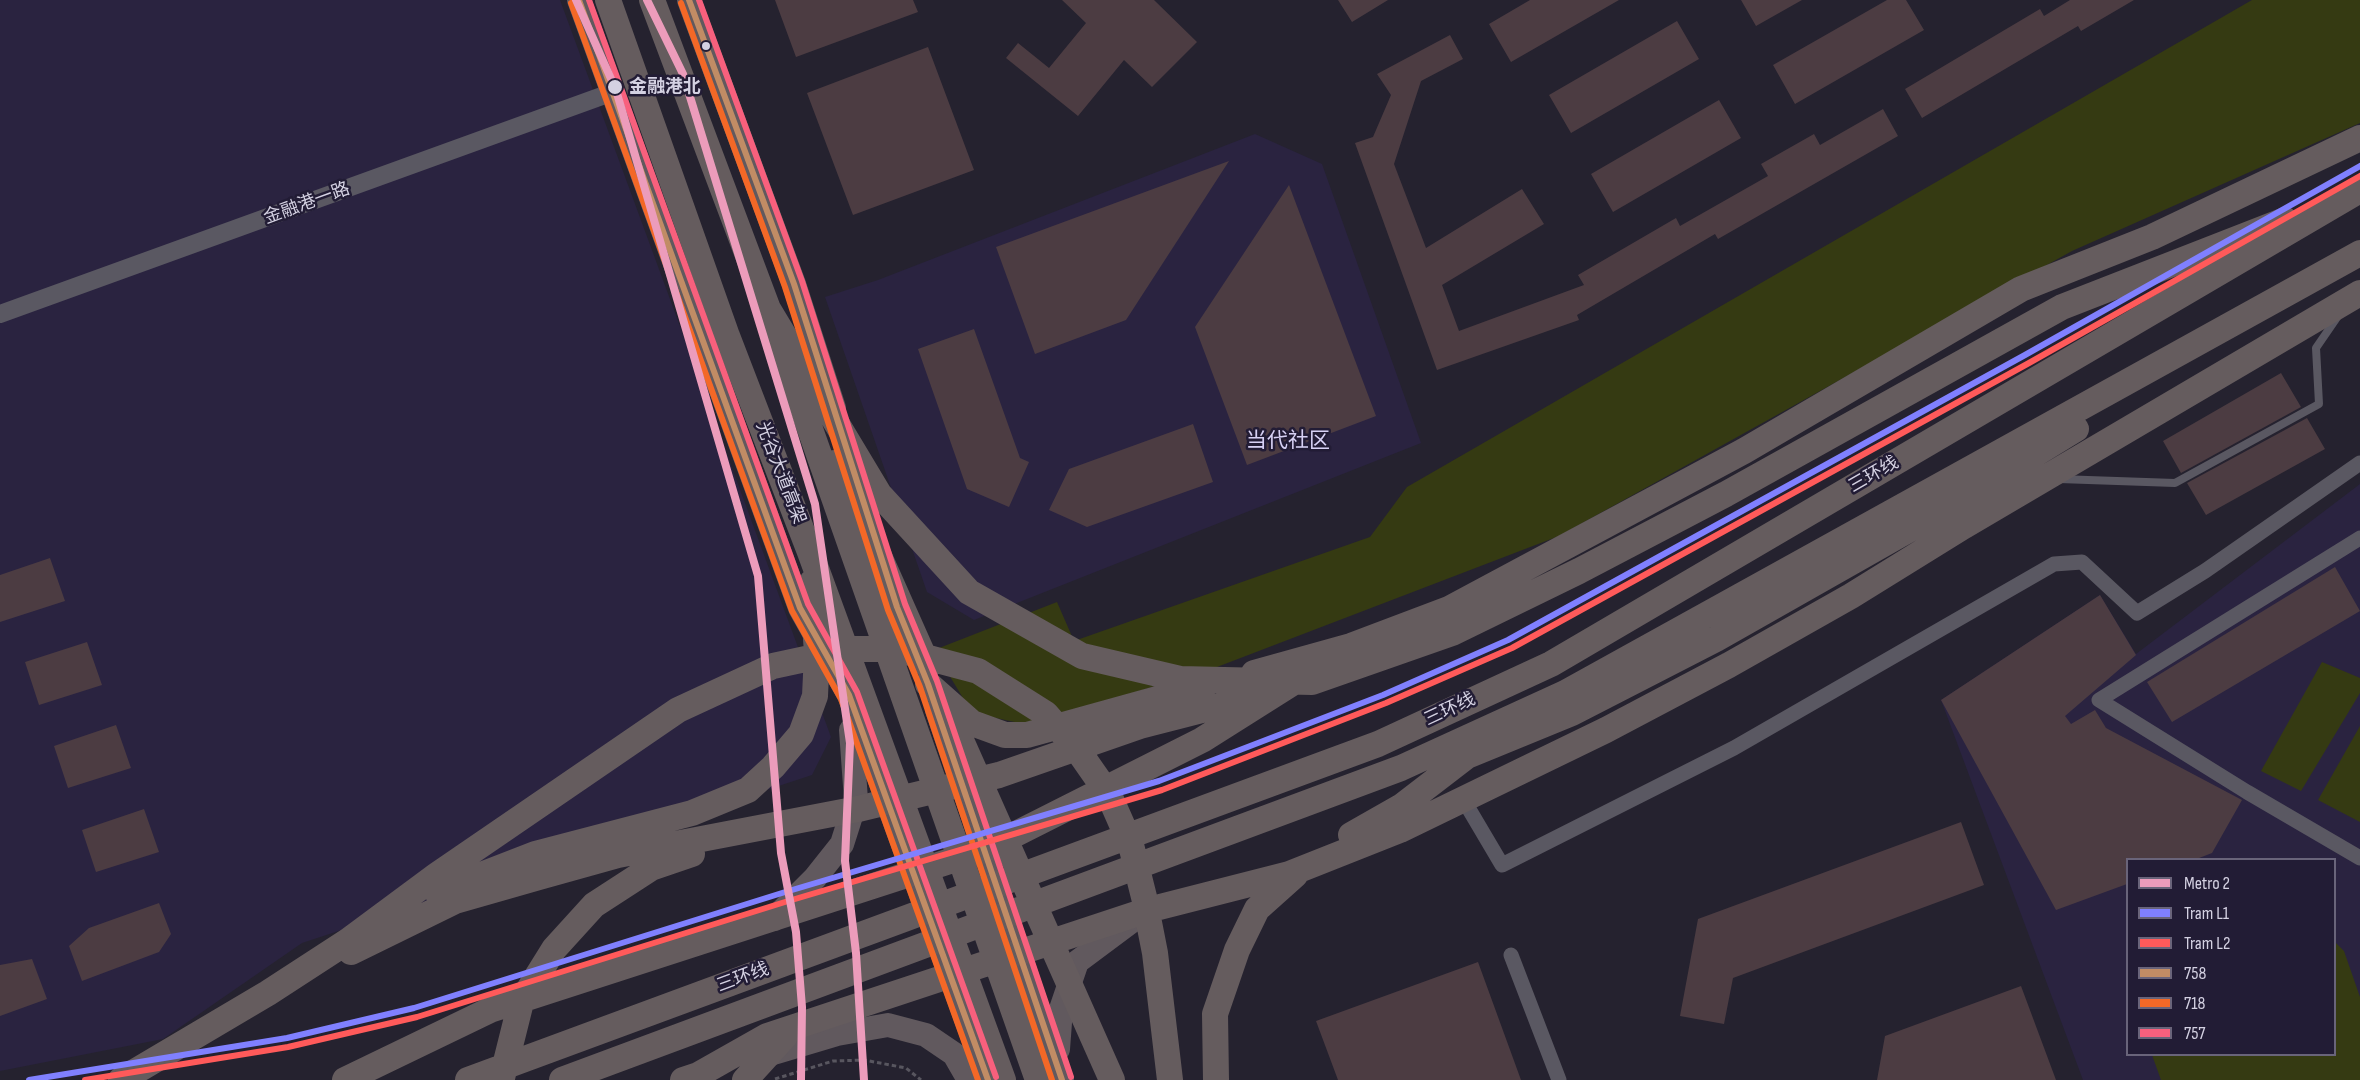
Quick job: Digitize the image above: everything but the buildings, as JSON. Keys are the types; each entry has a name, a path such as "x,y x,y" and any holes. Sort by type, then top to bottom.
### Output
{"highway":[{"name":"光谷大道高架","path":"608,0 727,336 810,552 975,998 1003,1080"},
{"path":"652,0 768,309 1038,1080"},
{"path":"928,684 972,723 1005,735 1027,735 1351,646 1449,609 1744,451 2021,289 2152,237 2360,138"},
{"path":"268,993 455,901 618,855 858,809 999,775 1140,726 1312,682 1452,633 1579,571 1744,484 2062,307 2359,190"},
{"name":"三环线","path":"468,1080 1378,744 1551,664 2359,190"},
{"path":"2019,331 2069,287 2152,237"},
{"path":"745,1080 790,1030 904,971 1467,756 1572,713 1716,639 1947,508 2360,253"},
{"name":"三环线","path":"562,1080 1401,768 1565,693 2360,253"},
{"path":"690,1078 767,1036 1148,910 1289,874 1400,830 1606,730 1729,665 1851,596 2045,478 2356,295"},
{"path":"768,309 879,494 969,592 1082,656 1180,679 1312,682"},
{"path":"802,408 852,495 1112,1080"},
{"path":"1816,583 2045,478"},
{"path":"1611,524 1744,484"},
{"path":"348,940 445,887 535,854 692,813 748,790 773,767 801,734 816,696 817,653 810,552"},
{"path":"345,1080 490,1010 774,920 984,850 1202,740 1351,646"},
{"path":"121,1080 268,993 348,940 437,874 678,710 773,666 852,649 895,649 978,671 1046,714 1079,752 1109,795 1131,845 1144,897 1155,953 1170,1080"},
{"path":"1216,1080 1215,1014 1237,950 1257,909 1315,856 1402,806 1467,756"},
{"path":"501,1080 521,1002 554,949 594,905 651,868 801,819"},
{"path":"975,998 987,1080"}],"main road":[{"path":"579,0 800,608 849,695 987,1080"},
{"path":"689,0 794,284 897,607 928,684 1060,1070"},
{"path":"774,920 815,878 842,844 856,800 849,695"},
{"path":"1060,1070 1061,1010 1077,962 1148,910"},
{"path":"690,1078 837,1034 888,1025 926,1035 954,1054 969,1080"}],"street":[{"name":"金融港一路","path":"0,314 613,92"},
{"path":"1463,799 1502,865 1734,748 2054,564 2082,562 2137,613 2205,571 2360,463"},
{"path":"2360,538 2099,700 2247,792 2360,858"},
{"path":"1511,955 1559,1080"}],"lane":[{"path":"2045,478 2175,483 2319,404 2316,348 2356,295"}],"path":[{"path":"773,1080 833,1061 864,1060 906,1068 921,1080"}],"shaded area":[{"path":"0,0 560,0 831,737 812,775 302,943 163,1039 0,1071"},
{"path":"1255,134 1322,164 1421,443 974,620 927,592 825,297 878,280"},
{"path":"2360,484 2360,1080 2083,1080 1941,700 2100,595 2136,654"}],"green space":[{"path":"2252,0 2360,0 2360,123 2072,251 1559,536 1217,667 1029,725 972,713 934,650 1057,602 1074,641 1370,537 1407,487"},
{"path":"2322,662 2360,678 2360,693 2301,791 2261,771"},
{"path":"2360,726 2360,822 2318,800"},
{"path":"2336,943 2344,951 2360,997 2360,1080 2161,1080 2152,1056 2336,1056"}],"metro line":[{"name":"2","path":"576,0 616,90 758,576 781,853 796,932 802,1007 801,1080"},
{"name":"2","path":"647,0 683,74 815,504 850,743 845,861 856,953 864,1080"}],"tram line":[{"name":"L1","path":"29,1080 287,1038 414,1008 782,893 1159,781 1383,695 1508,640 2025,355 2360,166"},
{"name":"L2","path":"85,1080 288,1047 417,1017 785,902 1162,790 1386,703 1512,648 2029,363 2360,176"}],"transit line":[{"name":"758","path":"579,0 800,608 849,695 988,1080"},
{"name":"757","path":"589,0 808,604 857,692 996,1077"},
{"name":"758","path":"689,0 794,284 897,607 928,684 1062,1080"},
{"name":"757","path":"699,0 802,281 905,604 937,681 1071,1077"},
{"name":"718","path":"571,3 792,611 841,699 978,1080"},
{"name":"718","path":"681,3 785,287 888,610 920,687 1052,1080"}],"place":[{"name":"金融港北","path":"615,87"}],"district":[{"name":"当代社区","path":"1288,442"}]}
